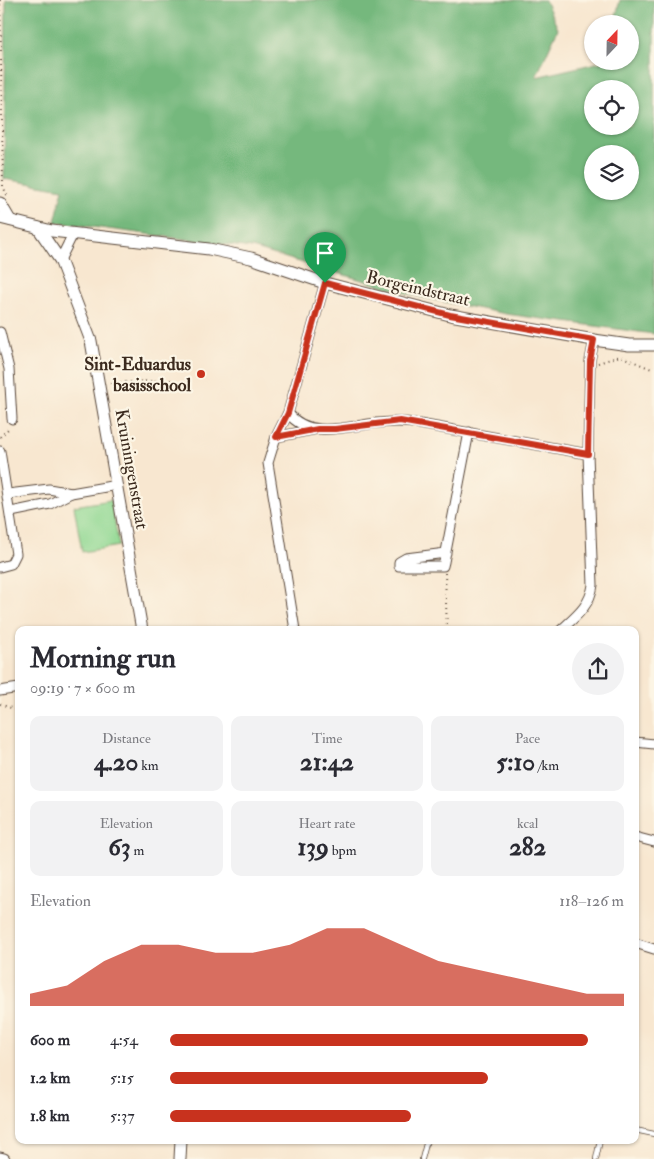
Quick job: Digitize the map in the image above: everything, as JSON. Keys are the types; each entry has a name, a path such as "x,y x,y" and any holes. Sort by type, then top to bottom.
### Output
{"street":[{"path":"4,202 5,219"},
{"name":"Borgeindstraat","path":"5,219 38,228 73,234 209,249 251,258 325,283 450,315 594,340 654,345"},
{"name":"Kruiningenstraat","path":"38,228 60,260 91,341 141,626"},
{"path":"60,260 73,234"},
{"path":"294,626 268,463 276,437 288,413 325,283"},
{"path":"0,332 9,369 12,419"},
{"path":"565,626 585,607 591,596 591,506 588,454 590,361 594,340"},
{"path":"288,413 297,422 318,429"},
{"path":"276,437 318,429 335,429 400,421 588,454"},
{"path":"446,554 406,558 399,562 399,566 412,568 442,566 446,554 469,432"},
{"path":"0,450 16,554 11,564 0,567"},
{"path":"8,494 49,490 71,493 117,485"},
{"path":"11,512 50,504 71,493"},
{"path":"0,691 15,689"},
{"path":"639,742 654,744"},
{"path":"639,838 654,842"},
{"path":"639,945 654,949"},
{"path":"180,1159 181,1144"},
{"path":"0,1158 4,1159"}],"lane":[{"path":"639,1131 654,1134"},
{"path":"422,1159 426,1144"},
{"path":"596,1159 599,1144"}],"path":[{"path":"0,0 4,202"},
{"path":"590,361 600,364 620,356 654,370"},
{"path":"100,384 171,380"},
{"path":"0,437 11,426 12,419"},
{"path":"442,566 445,575 447,626"},
{"path":"0,704 15,710"}],"green space":[{"path":"6,0 545,0 558,29 536,77 584,66 584,70 639,70 639,15 616,15 620,0 654,0 654,334 506,314 420,297 252,248 55,222 63,189 4,179"},
{"path":"111,500 119,546 82,552 74,506"}],"place":[{"name":"Sint-Eduardus basisschool","path":"201,374"}],"route":[{"path":"325,283 450,315 526,326 594,340 590,361 588,454 400,421 335,429 318,429 276,437 288,413 325,283"}]}
